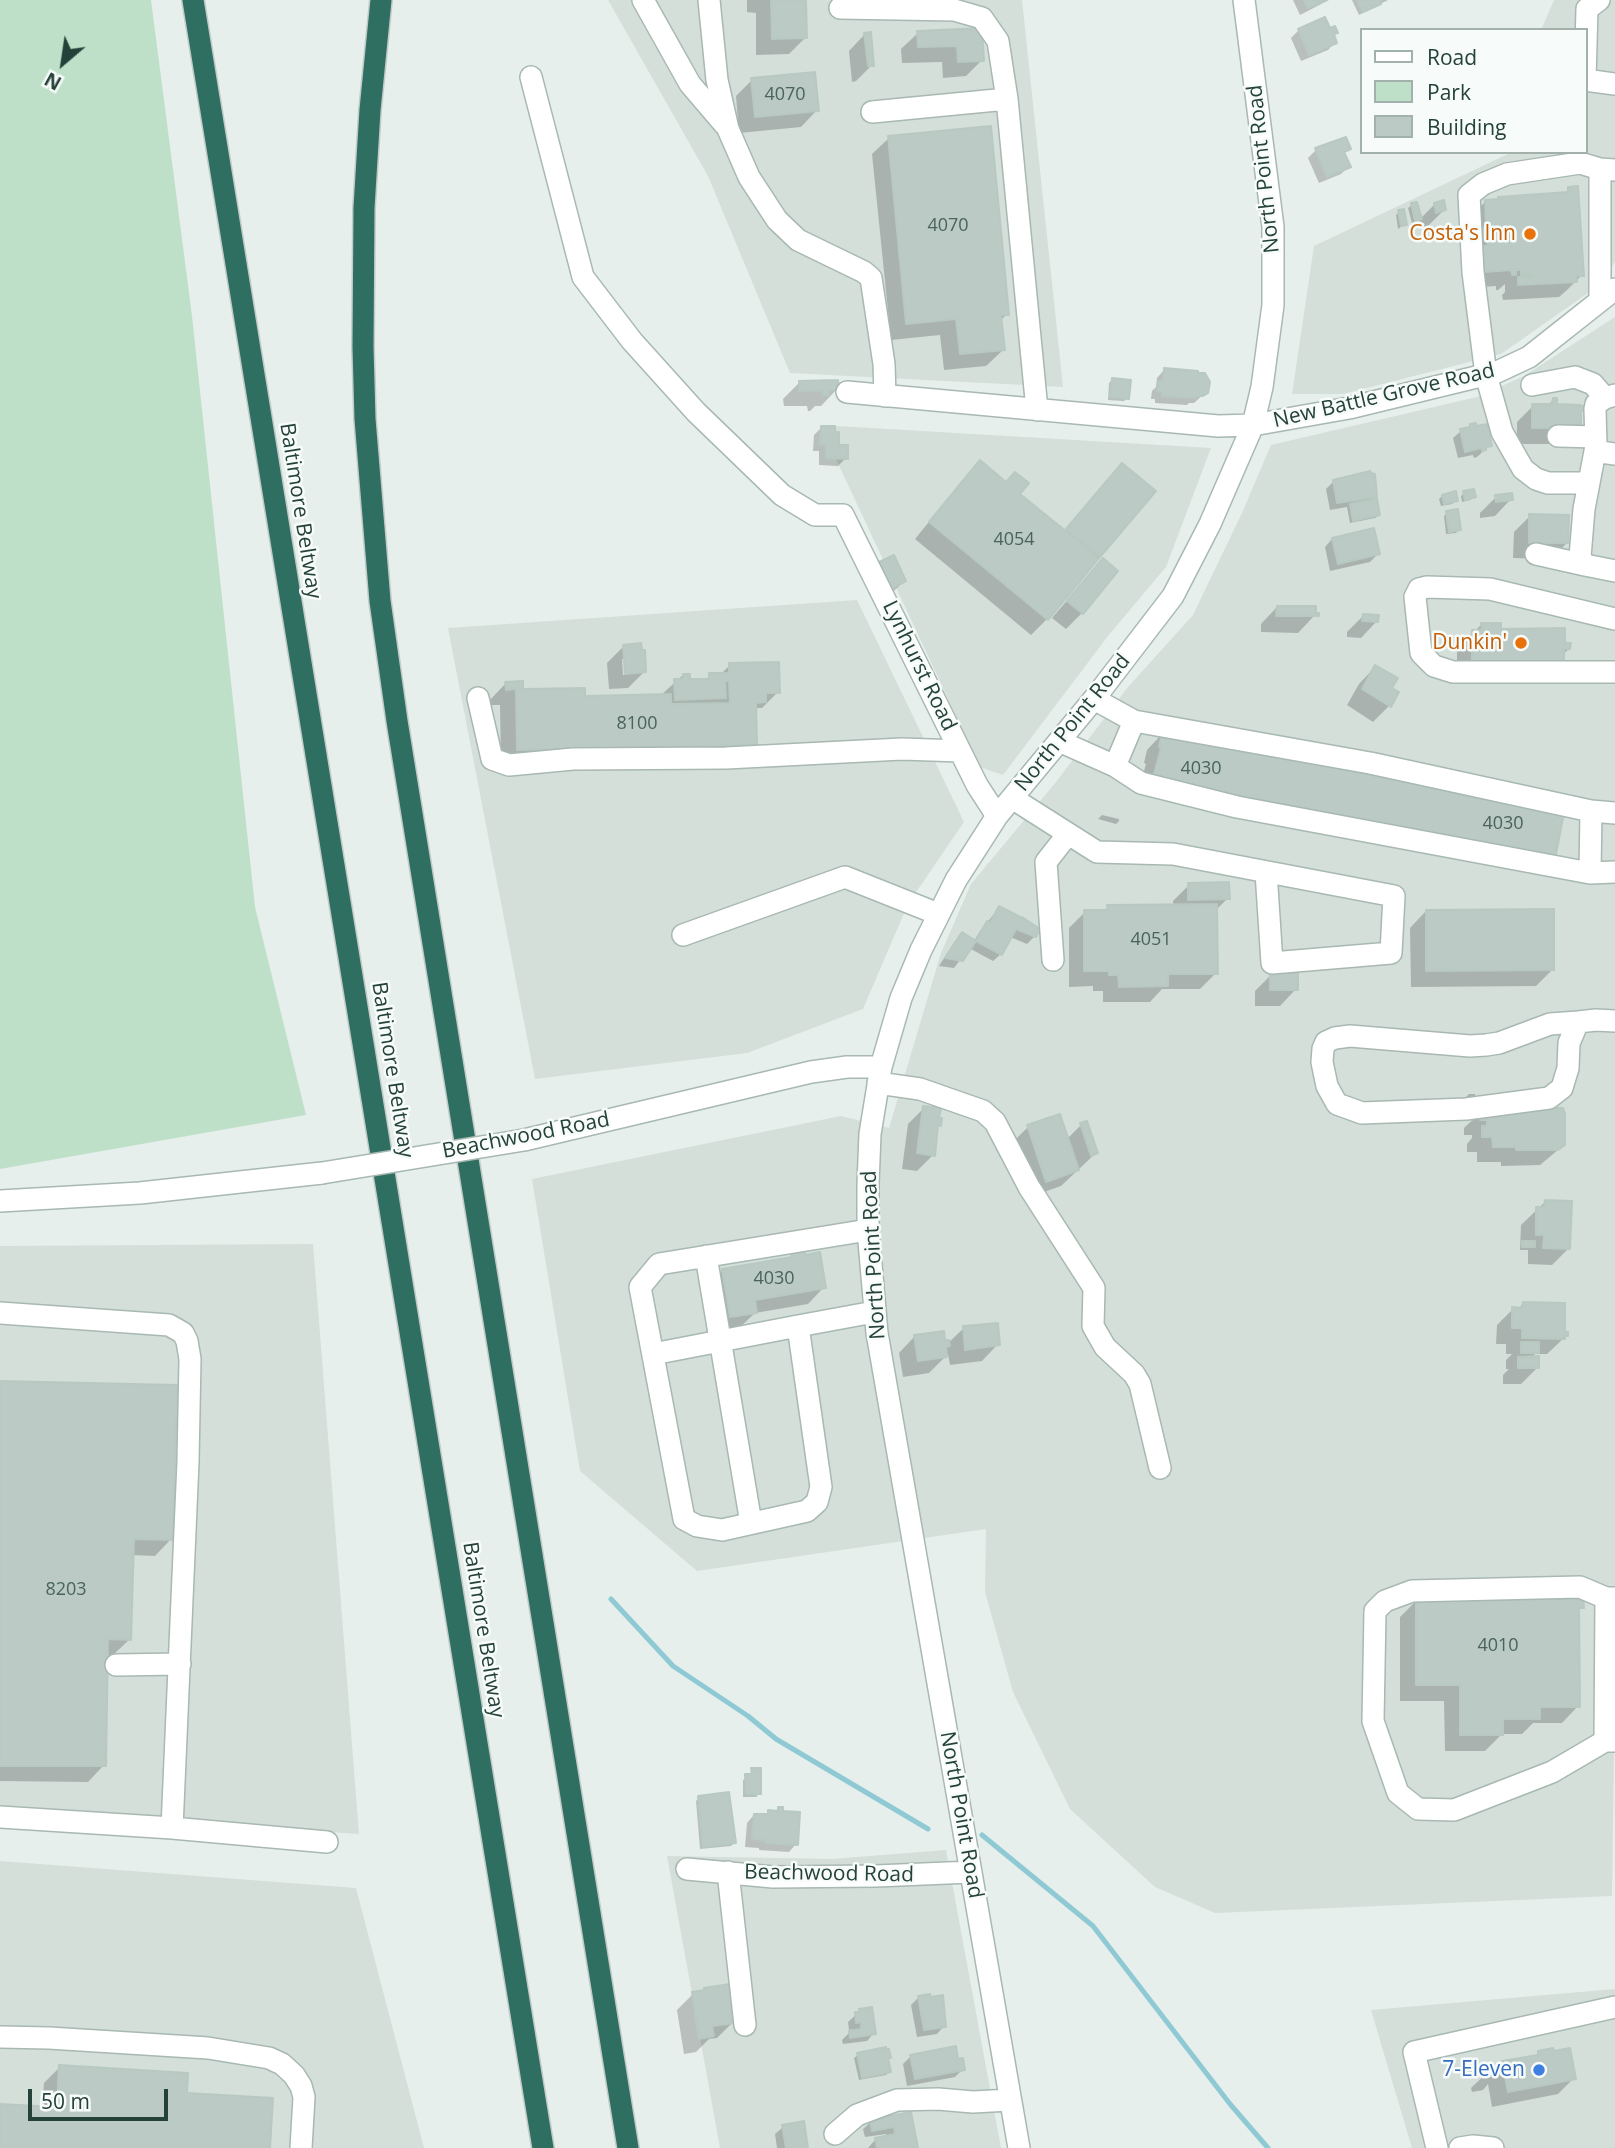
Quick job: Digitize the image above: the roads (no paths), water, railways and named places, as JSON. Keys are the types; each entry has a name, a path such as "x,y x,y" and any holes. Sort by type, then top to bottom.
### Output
{"highway":[{"name":"Baltimore Beltway","path":"193,0 543,2148"},
{"path":"381,0 364,208 362,347 380,601 399,735 628,2148"}],"street":[{"path":"643,0 690,83 728,129"},
{"path":"709,0 718,80 728,129 750,177 777,220 799,240 871,278 884,364 885,396"},
{"name":"North Point Road","path":"1019,2148 874,1312 868,1230 870,1134 880,1075 901,998 938,914 972,853 997,816 1094,699 1173,596 1210,524 1253,425 1262,387 1273,305 1273,227 1244,0"},
{"path":"1586,28 1587,9 1599,0"},
{"path":"840,8 954,10 982,18 998,41 1007,99 1037,410"},
{"name":"Lynhurst Road","path":"531,77 583,277 632,341 696,412 782,495 815,515 843,515 977,785 997,816"},
{"path":"1587,80 1615,84"},
{"path":"872,111 1007,99"},
{"path":"1590,483 1548,483 1536,479 1523,469 1502,432 1486,375 1473,272 1469,195 1483,184 1507,174 1598,167 1608,295"},
{"name":"New Battle Grove Road","path":"847,392 1218,426 1253,425 1349,408 1513,366 1529,357 1608,295"},
{"path":"1532,385 1575,377 1593,384 1610,397 1596,404 1603,446 1590,483 1580,547 1580,557 1585,565"},
{"path":"1558,436 1603,446"},
{"path":"1536,554 1615,571"},
{"path":"1615,619 1490,589 1427,587 1419,589 1415,597 1421,653 1434,666 1453,672 1615,672"},
{"path":"478,698 492,759 509,765 573,759 726,758 876,750 960,751"},
{"path":"1094,699 1134,721 1370,763 1591,811 1615,813"},
{"path":"1115,766 1134,721"},
{"path":"1059,741 1115,766 1141,783 1237,807 1590,873 1615,872"},
{"path":"1012,798 1097,852 1173,854 1394,896 1391,953 1272,962 1266,872"},
{"path":"1590,873 1591,811"},
{"path":"1053,960 1046,862 1068,834"},
{"path":"683,935 845,877 938,914"},
{"path":"1578,1022 1569,1043 1568,1068 1562,1088 1549,1098 1466,1109 1362,1113 1337,1104 1327,1086 1322,1062 1326,1042 1335,1038 1350,1036 1486,1045 1499,1043 1550,1024 1578,1022 1615,1021"},
{"name":"Beachwood Road","path":"0,1201 140,1193 322,1173 524,1140 811,1072 847,1067 880,1075 983,1111 995,1122 1029,1187 1094,1288 1093,1326 1105,1347 1134,1374 1140,1384 1160,1468"},
{"path":"798,1326 821,1487 817,1502 807,1511 722,1530 697,1526 684,1519 640,1287 659,1264 868,1230"},
{"path":"706,1256 751,1523"},
{"path":"653,1354 874,1312"},
{"path":"0,1313 169,1325 183,1334 187,1341 190,1359 188,1462 172,1828"},
{"path":"1580,1587 1611,1598 1610,1741 1552,1772 1454,1810 1418,1809 1398,1793 1373,1721 1375,1611 1385,1601 1412,1591 1580,1587"},
{"path":"116,1665 180,1664"},
{"path":"0,1817 172,1828 327,1842"},
{"name":"Beachwood Road","path":"687,1869 773,1877 971,1872"},
{"path":"728,1872 745,2025"},
{"path":"1437,2148 1414,2052 1615,2007"},
{"path":"0,2037 208,2048 269,2058 295,2075 304,2097 301,2148"},
{"path":"835,2134 857,2115 897,2100 1010,2100"},
{"path":"1460,2148 1493,2148"}],"waterway":[{"path":"611,1599 673,1666 748,1716 776,1739 928,1829"},
{"path":"982,1835 1093,1926 1230,2104 1268,2148"}],"place":[{"name":"Costa's Inn","path":"1530,234"},
{"name":"Dunkin'","path":"1521,643"},
{"name":"7-Eleven","path":"1539,2070"}]}
